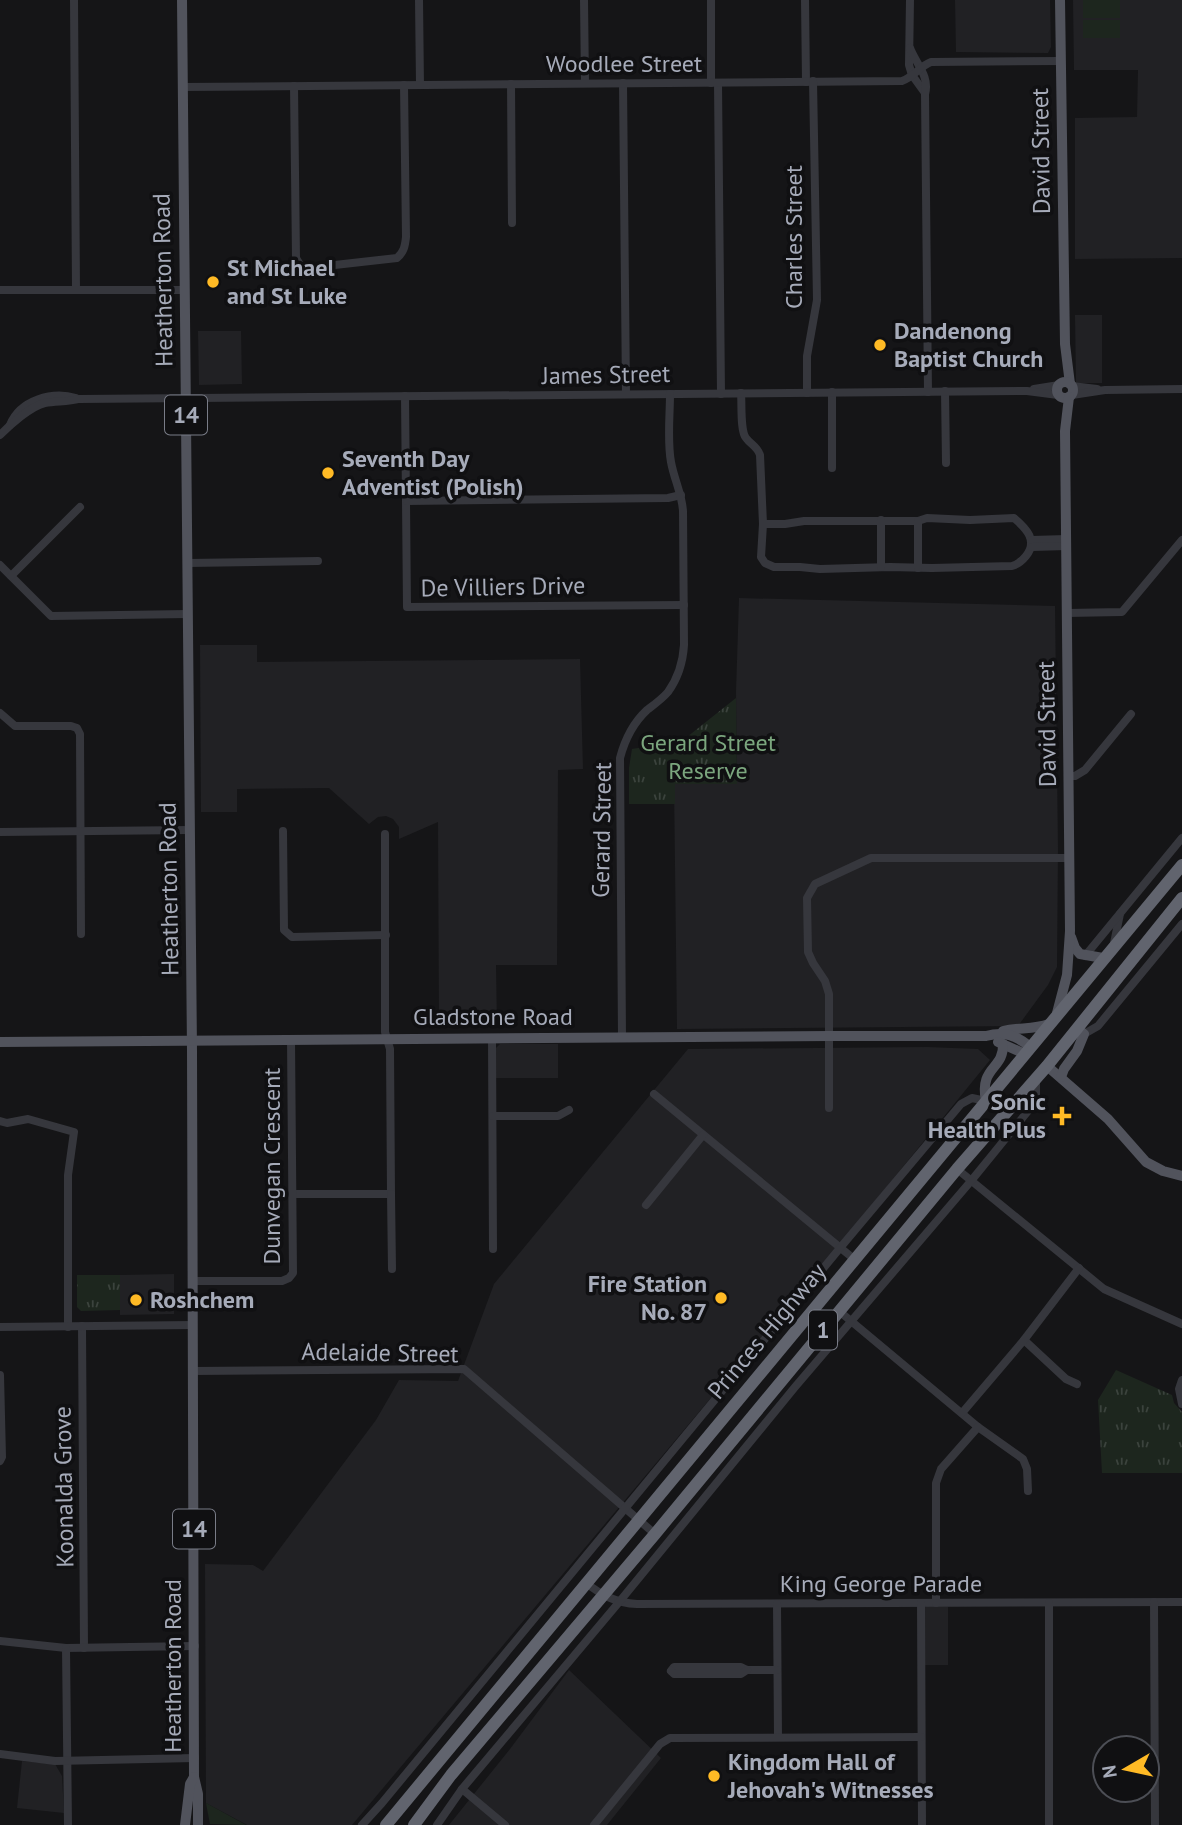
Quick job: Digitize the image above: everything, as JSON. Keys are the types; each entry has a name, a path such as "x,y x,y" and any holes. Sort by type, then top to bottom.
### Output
{"highway":[{"name":"Princes Highway","path":"386,1825 1182,865"},
{"name":"Princes Highway","path":"414,1825 451,1775 655,1534 957,1168 1081,1031 1182,898"},
{"path":"1028,1051 1047,1066"}],"main road":[{"name":"Heatherton Road","path":"181,0 192,1041 194,1777 198,1794 198,1825"},
{"name":"David Street","path":"1053,1020 1067,975 1070,931 1060,0"},
{"path":"1070,931 1075,949 1080,954 1085,956 1108,953"},
{"path":"992,1035 1014,1029 1034,1029 1053,1020"},
{"path":"1061,1077 1077,1051 1081,1031"},
{"name":"Gladstone Road","path":"0,1042 1008,1034 1015,1037 1028,1051"},
{"name":"Gladstone Road","path":"992,1035 1003,1044 1028,1051"},
{"path":"986,1101 985,1082 1003,1055 1003,1044"},
{"path":"1047,1066 1108,1119 1146,1162 1163,1171 1182,1176"},
{"name":"Heatherton Road","path":"185,1825 190,1784 194,1777"}],"street":[{"path":"74,0 76,290"},
{"path":"419,0 420,85"},
{"path":"584,0 585,83"},
{"path":"711,0 721,394"},
{"name":"Charles Street","path":"805,0 817,300 807,356 807,393"},
{"path":"910,0 909,63 912,75 925,94"},
{"path":"910,48 926,80 927,88 928,392"},
{"path":"912,75 931,62 1060,61"},
{"name":"Woodlee Street","path":"182,87 902,80 912,75"},
{"path":"623,83 626,394"},
{"path":"511,84 512,223"},
{"path":"294,86 296,258 301,266 308,268 397,258 402,253 405,244 404,85"},
{"path":"0,290 184,290"},
{"name":"James Street","path":"0,435 29,410 41,404 79,399 1182,389"},
{"path":"944,391 946,463"},
{"path":"832,392 832,468"},
{"path":"741,393 743,433 745,438 756,446 760,455 761,556 770,566 820,569 1013,566 1020,562 1032,543"},
{"name":"Gerard Street","path":"622,1037 620,763 624,745 633,727 640,717 666,694 678,673 684,645 683,511 670,457 670,394"},
{"name":"De Villiers Drive","path":"405,396 407,607 684,605"},
{"path":"407,501 668,498 681,495"},
{"path":"11,576 80,507"},
{"path":"762,524 1014,518 1032,543"},
{"path":"881,520 881,568"},
{"path":"918,521 918,568"},
{"path":"1067,613 1122,612 1182,540"},
{"path":"1032,543 1067,543"},
{"path":"188,564 318,561"},
{"path":"0,565 51,616 188,614"},
{"path":"0,713 15,726 71,726 77,728 80,734 81,934"},
{"path":"1068,776 1075,776 1085,770 1131,714"},
{"path":"0,832 189,830"},
{"path":"283,831 284,930 292,937 386,935"},
{"path":"385,834 385,1032 390,1049 392,1269"},
{"path":"1085,956 1182,838"},
{"path":"829,1108 830,998 825,981 808,952 807,898 815,884 871,858 1069,858"},
{"path":"1108,953 1121,912"},
{"path":"1081,1031 1098,1026 1182,924"},
{"path":"492,1039 493,1249"},
{"name":"Dunvegan Crescent","path":"193,1280 282,1280 289,1278 293,1270 291,1040"},
{"name":"Princes Highway","path":"436,1825 462,1789 795,1387 1031,1107 1037,1093 1036,1078"},
{"path":"654,1094 854,1259"},
{"path":"362,1825 961,1104 970,1099 986,1101"},
{"path":"493,1116 558,1116 569,1110"},
{"path":"0,1121 7,1123 28,1119 74,1132 68,1175 68,1327"},
{"path":"646,1205 703,1135"},
{"path":"957,1168 1104,1289 1182,1324"},
{"path":"293,1194 391,1194"},
{"path":"962,1413 1024,1340 1079,1268"},
{"path":"839,1311 978,1427 1023,1459 1027,1469 1028,1490"},
{"path":"0,1327 193,1325"},
{"name":"Koonalda Grove","path":"82,1326 84,1648"},
{"path":"1024,1340 1066,1379 1077,1384"},
{"path":"792,1367 795,1387"},
{"name":"Adelaide Street","path":"193,1371 464,1369 655,1534"},
{"path":"0,1375 0,1461"},
{"path":"1180,1385 1182,1404"},
{"path":"936,1603 936,1483 941,1469 978,1427"},
{"name":"King George Parade","path":"585,1582 601,1595 637,1604 1182,1602"},
{"path":"1154,1602 1155,1825"},
{"path":"921,1603 922,1825"},
{"path":"1049,1603 1049,1825"},
{"path":"777,1604 778,1737"},
{"path":"0,1641 66,1648 195,1646"},
{"path":"66,1648 68,1825"},
{"path":"747,1670 741,1674 674,1674 671,1671 674,1667 778,1670"},
{"path":"594,1825 666,1739 921,1737"},
{"path":"0,1754 67,1760 195,1758"},
{"path":"462,1789 505,1825"}],"shaded area":[{"path":"955,0 1050,0 1051,47 1048,53 956,52"},
{"path":"1073,0 1182,0 1182,258 1075,259 1075,118 1137,117 1138,70 1074,70"},
{"path":"1075,315 1102,315 1102,383 1076,383"},
{"path":"198,331 241,331 242,384 199,385"},
{"path":"739,598 1055,606 1057,967 1048,985 1018,1026 677,1029 674,784 737,784"},
{"path":"200,645 257,645 257,662 580,659 583,769 558,770 557,965 496,965 497,1026 439,1026 438,822 399,839 399,827 393,819 378,817 369,824 329,788 237,789 237,812 201,812"},
{"path":"500,1044 558,1044 558,1078 495,1078 495,1049"},
{"path":"688,1049 978,1049 990,1060 836,1249 352,1825 247,1825 206,1803 205,1564 253,1565 263,1571 376,1420 399,1380 458,1381 494,1284"},
{"path":"174,1274 174,1314 120,1315 120,1275"},
{"path":"925,1607 948,1607 948,1665 925,1665"},
{"path":"569,1670 661,1758 607,1825 449,1825 510,1749"},
{"path":"22,1761 55,1764 62,1776 64,1813 17,1808"}],"green space":[{"path":"1083,0 1120,0 1120,18 1083,18"},
{"path":"1083,20 1120,20 1120,38 1083,38"},
{"name":"Gerard Street Reserve","path":"736,698 737,784 675,784 675,804 629,804 632,749 682,741"},
{"path":"77,1275 120,1275 120,1310 81,1311 77,1307"},
{"path":"1116,1370 1172,1395 1174,1403 1182,1412 1182,1473 1102,1473 1098,1400"},
{"path":"206,1803 246,1825 210,1824"}],"place":[{"name":"St Michael and St Luke","path":"213,282"},
{"name":"Dandenong Baptist Church","path":"880,345"},
{"name":"Seventh Day Adventist (Polish)","path":"328,473"},
{"name":"Sonic Health Plus","path":"1062,1116"},
{"name":"Fire Station No. 87","path":"721,1298"},
{"name":"Roshchem","path":"136,1300"},
{"name":"Kingdom Hall of Jehovah's Witnesses","path":"714,1776"}]}
